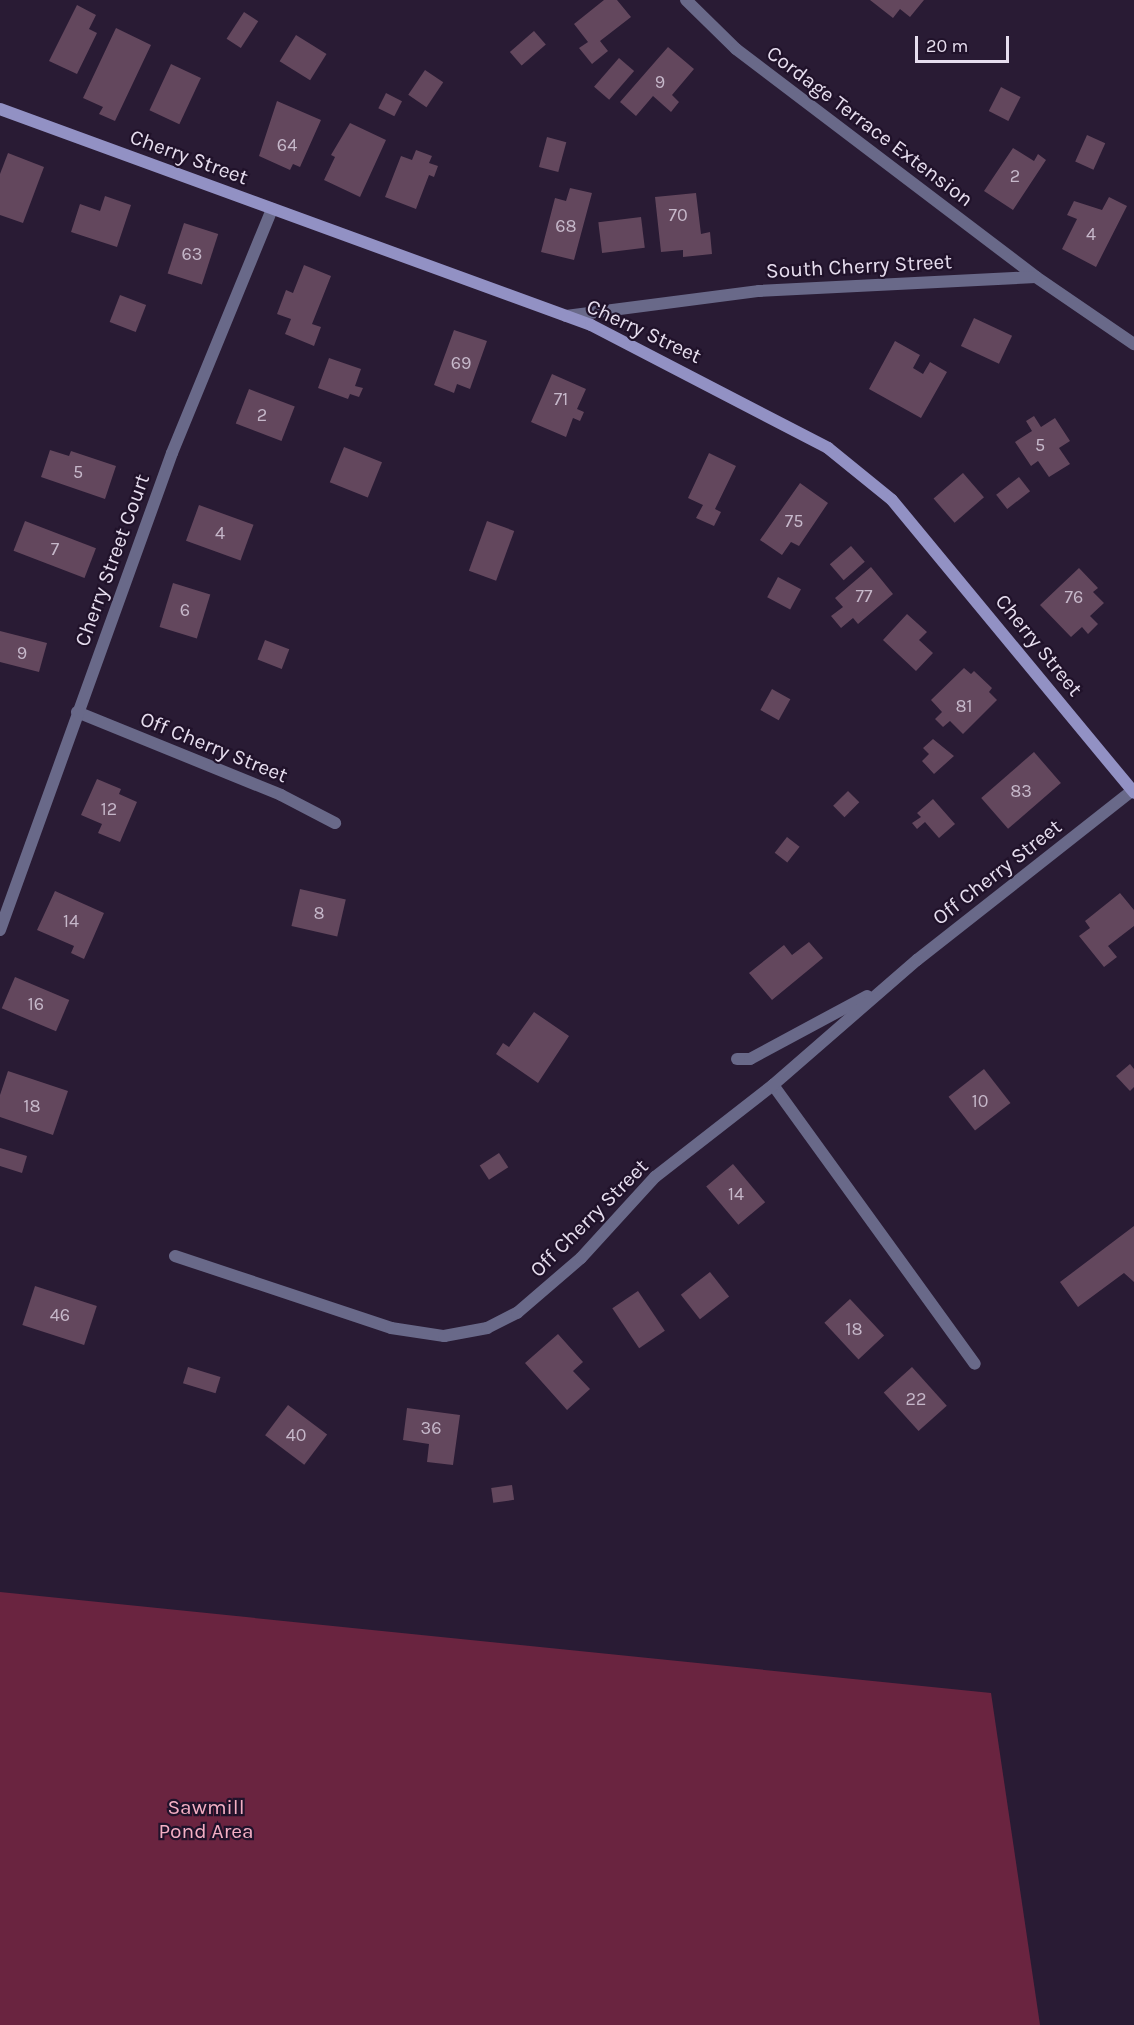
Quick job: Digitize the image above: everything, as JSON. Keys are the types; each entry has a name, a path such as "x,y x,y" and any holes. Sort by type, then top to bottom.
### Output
{"main road":[{"name":"Cherry Street","path":"0,109 566,316 723,390 828,448 892,500 1133,792"}],"street":[{"name":"Cordage Terrace Extension","path":"686,0 736,49 1036,277"},
{"name":"Cherry Street Court","path":"0,930 172,453 272,208"},
{"name":"South Cherry Street","path":"566,316 759,291 1036,277"},
{"path":"1036,277 1134,344"},
{"name":"Off Cherry Street","path":"77,712 281,795 335,823"},
{"name":"Off Cherry Street","path":"175,1256 391,1328 444,1336 487,1328 518,1314 558,1281 655,1177 773,1085 886,985 1133,792"},
{"name":"Off Cherry Street","path":"737,1059 750,1059 886,985"},
{"path":"773,1085 975,1364"}],"green space":[{"name":"Sawmill Pond Area","path":"0,1592 991,1693 1040,2025 0,2025"}],"building":[{"path":"604,0 617,0 631,17 600,41 608,51 592,64 579,48 588,42 574,24"},
{"path":"870,0 924,0 910,17 900,9 893,18"},
{"path":"77,5 96,15 89,29 97,33 77,74 49,61"},
{"path":"244,12 258,21 241,48 227,39"},
{"path":"116,28 151,45 115,121 99,114 103,107 83,98"},
{"path":"534,31 546,45 522,66 510,52"},
{"path":"296,35 327,54 310,80 280,61"},
{"path":"668,47 694,69 672,95 679,102 671,112 653,96 636,116 620,102"},
{"path":"619,58 634,71 609,100 594,87"},
{"path":"171,64 201,78 179,124 149,110"},
{"path":"425,70 443,82 426,107 408,95"},
{"path":"1001,87 1021,97 1008,121 989,111"},
{"path":"386,93 402,101 394,116 378,108"},
{"path":"277,101 321,120 300,167 293,164 290,170 259,156"},
{"path":"350,123 386,140 360,197 324,180 335,157 331,155"},
{"path":"1087,135 1105,143 1093,170 1075,161"},
{"path":"547,137 566,142 558,172 539,167"},
{"path":"1013,148 1034,161 1038,154 1046,160 1013,210 984,191"},
{"path":"416,150 432,156 429,163 438,166 434,177 429,175 416,209 385,197 401,156 412,160"},
{"path":"8,153 44,167 23,223 0,215 0,174"},
{"path":"570,188 592,193 574,260 541,252 555,198 566,201"},
{"path":"696,193 701,234 710,232 712,254 683,257 683,250 661,252 655,197"},
{"path":"105,196 131,205 117,247 71,232 80,204 100,211"},
{"path":"1109,197 1127,206 1096,267 1062,249 1077,219 1067,215 1074,201 1102,210"},
{"path":"641,217 645,248 602,253 598,222"},
{"path":"184,223 218,234 202,285 168,273"},
{"path":"304,265 331,276 312,324 321,327 314,346 285,334 291,319 277,314 286,290 293,293"},
{"path":"120,295 146,305 136,332 110,322"},
{"path":"974,318 1012,336 999,364 961,346"},
{"path":"454,330 487,341 470,389 457,384 454,393 434,385"},
{"path":"895,341 920,355 913,368 923,374 930,362 947,372 921,418 869,389"},
{"path":"329,358 361,369 355,386 363,388 359,397 350,394 348,399 318,388"},
{"path":"552,374 586,389 577,409 584,412 580,421 573,418 566,437 531,422"},
{"path":"249,389 295,407 281,441 236,424"},
{"path":"1034,416 1041,427 1055,418 1070,441 1059,448 1070,464 1049,477 1038,461 1031,466 1015,442 1032,431 1026,421"},
{"path":"344,447 382,462 368,498 330,482"},
{"path":"50,450 69,456 71,451 116,466 105,499 41,477"},
{"path":"709,453 736,466 715,509 721,512 714,526 696,518 703,505 688,498"},
{"path":"963,473 984,497 955,523 934,499"},
{"path":"1019,477 1030,491 1007,509 996,495"},
{"path":"800,483 828,503 799,546 791,542 782,555 760,540"},
{"path":"199,505 254,525 241,561 186,541"},
{"path":"25,521 96,548 84,578 14,551"},
{"path":"487,521 514,531 496,581 469,571"},
{"path":"851,546 865,562 844,580 830,564"},
{"path":"871,567 893,594 858,624 853,618 841,628 831,616 843,607 835,598"},
{"path":"1079,568 1098,588 1093,592 1104,603 1090,616 1098,624 1088,634 1082,627 1071,637 1040,605"},
{"path":"778,577 801,589 790,610 767,597"},
{"path":"173,583 210,594 197,638 160,627"},
{"path":"907,614 927,632 919,640 933,653 916,671 883,640"},
{"path":"0,631 47,643 39,672 0,662"},
{"path":"265,640 289,649 282,669 257,660"},
{"path":"964,668 971,674 974,671 992,688 989,692 997,700 963,734 950,721 943,727 935,719 942,712 931,700"},
{"path":"772,689 790,699 779,720 760,710"},
{"path":"933,739 954,756 934,774 922,761 929,754 923,748"},
{"path":"1034,752 1061,783 1008,829 981,798"},
{"path":"97,779 121,789 119,794 137,802 120,842 98,833 102,824 81,815"},
{"path":"848,791 859,802 844,817 833,806"},
{"path":"933,799 955,824 939,838 925,822 917,829 912,823 921,817 917,813"},
{"path":"787,837 800,847 787,863 775,853"},
{"path":"300,889 346,900 337,937 291,926"},
{"path":"55,891 104,913 84,959 71,953 74,946 37,930"},
{"path":"1120,893 1134,910 1134,926 1108,946 1117,957 1104,967 1079,936 1090,928 1085,921"},
{"path":"809,942 823,958 772,1000 749,973 784,945 792,955"},
{"path":"15,977 69,1000 56,1031 2,1008"},
{"path":"534,1012 569,1036 538,1083 496,1054 503,1043 509,1047"},
{"path":"1130,1064 1134,1069 1134,1087 1130,1091 1116,1076"},
{"path":"984,1069 1010,1103 975,1131 949,1097"},
{"path":"8,1071 68,1091 53,1135 0,1117 0,1095"},
{"path":"0,1148 27,1156 22,1173 0,1166"},
{"path":"499,1153 508,1167 489,1180 480,1166"},
{"path":"733,1164 765,1202 738,1225 706,1186"},
{"path":"1134,1226 1134,1282 1124,1273 1078,1307 1060,1282"},
{"path":"710,1272 729,1296 700,1319 681,1295"},
{"path":"35,1286 97,1306 84,1345 22,1325"},
{"path":"638,1291 665,1331 639,1348 612,1308"},
{"path":"850,1299 884,1336 859,1359 824,1323"},
{"path":"558,1334 583,1362 573,1371 590,1389 567,1410 525,1363"},
{"path":"188,1367 221,1377 216,1393 183,1383"},
{"path":"912,1367 947,1406 919,1431 884,1392"},
{"path":"288,1405 327,1434 304,1465 265,1435"},
{"path":"407,1408 460,1415 453,1465 427,1462 429,1444 403,1440"},
{"path":"512,1485 514,1500 493,1503 491,1488"}]}
